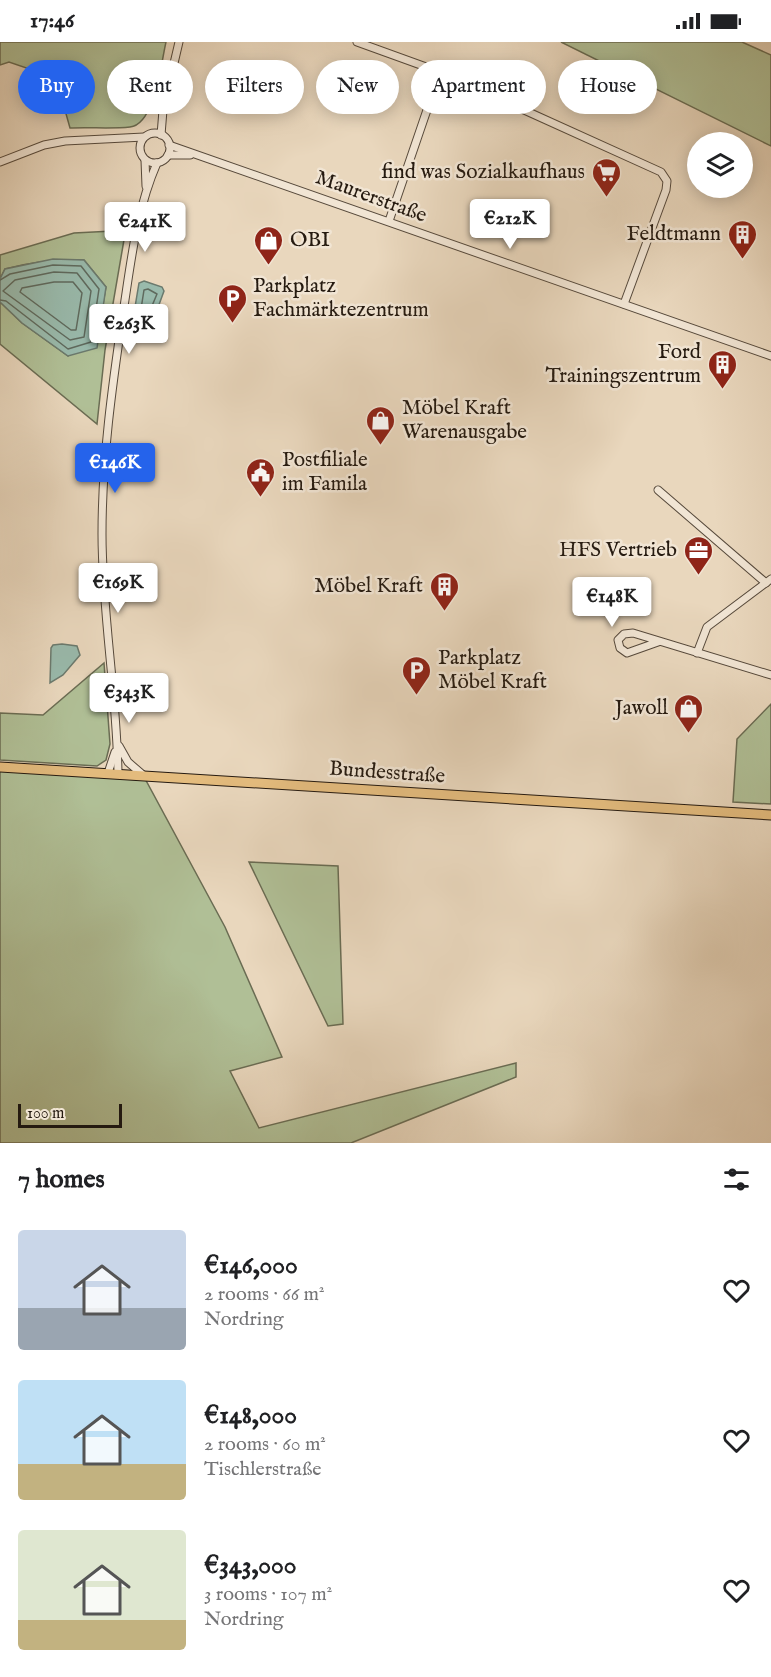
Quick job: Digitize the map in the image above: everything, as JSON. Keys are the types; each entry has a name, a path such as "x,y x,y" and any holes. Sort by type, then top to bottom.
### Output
{"main road":[{"name":"Bundesstraße","path":"0,766 771,815"}],"street":[{"path":"157,134 179,42"},
{"path":"357,42 411,62"},
{"path":"389,221 426,114"},
{"path":"533,114 661,172 667,181 666,190 624,304"},
{"path":"0,162 44,145 65,141 144,137 157,134"},
{"path":"113,773 117,744 104,593 104,452 135,235 146,189 157,163 168,155 169,145 157,134"},
{"path":"144,137 140,147 145,160 146,189"},
{"path":"119,138 140,147"},
{"name":"Maurerstraße","path":"169,145 771,356"},
{"name":"Maurerstraße","path":"168,155 196,155"},
{"path":"145,160 157,163"},
{"path":"658,490 768,581 706,627 697,652"},
{"path":"658,642 627,653 620,648 618,640 628,632 771,675"},
{"path":"117,744 128,762 143,776"}],"shaded area":[{"path":"0,42 166,42 162,60 107,60 107,114 146,114 139,123 123,128 70,128 66,114 95,114 95,60 18,60 18,65 9,62 0,65"},
{"path":"561,42 742,42 771,55 771,146 753,137 753,132 743,132 657,90 657,60 597,60"},
{"path":"113,231 125,234 105,350 97,424 0,344 0,302 22,323 68,356 103,304 106,287 84,260 34,263 5,269 0,279 0,255 74,233"},
{"path":"104,663 110,744 106,760 97,766 0,760 0,713 43,715"},
{"path":"771,704 771,804 733,802 737,739"},
{"path":"0,767 143,775 225,927 282,1057 230,1071 259,1128 516,1063 516,1077 351,1143 0,1143"},
{"path":"249,862 338,866 343,1024 328,1026"}],"water":[{"path":"53,259 84,260 106,287 97,348 68,356 22,323 0,302 0,279 5,269"},
{"path":"144,281 162,287 164,291 153,321 134,313 139,283"},
{"path":"53,645 77,646 80,655 63,675 50,683 51,648"}],"place":[{"name":"find was Sozialkaufhaus","path":"606,198"},
{"name":"Feldtmann","path":"742,260"},
{"name":"OBI","path":"269,266"},
{"name":"Parkplatz Fachmärktezentrum","path":"232,324"},
{"name":"Ford Trainingszentrum","path":"722,390"},
{"name":"Möbel Kraft Warenausgabe","path":"381,446"},
{"name":"Postfiliale im Famila","path":"261,498"},
{"name":"HFS Vertrieb","path":"698,576"},
{"name":"Möbel Kraft","path":"444,612"},
{"name":"Parkplatz Möbel Kraft","path":"417,696"},
{"name":"Jawoll","path":"689,734"}]}
